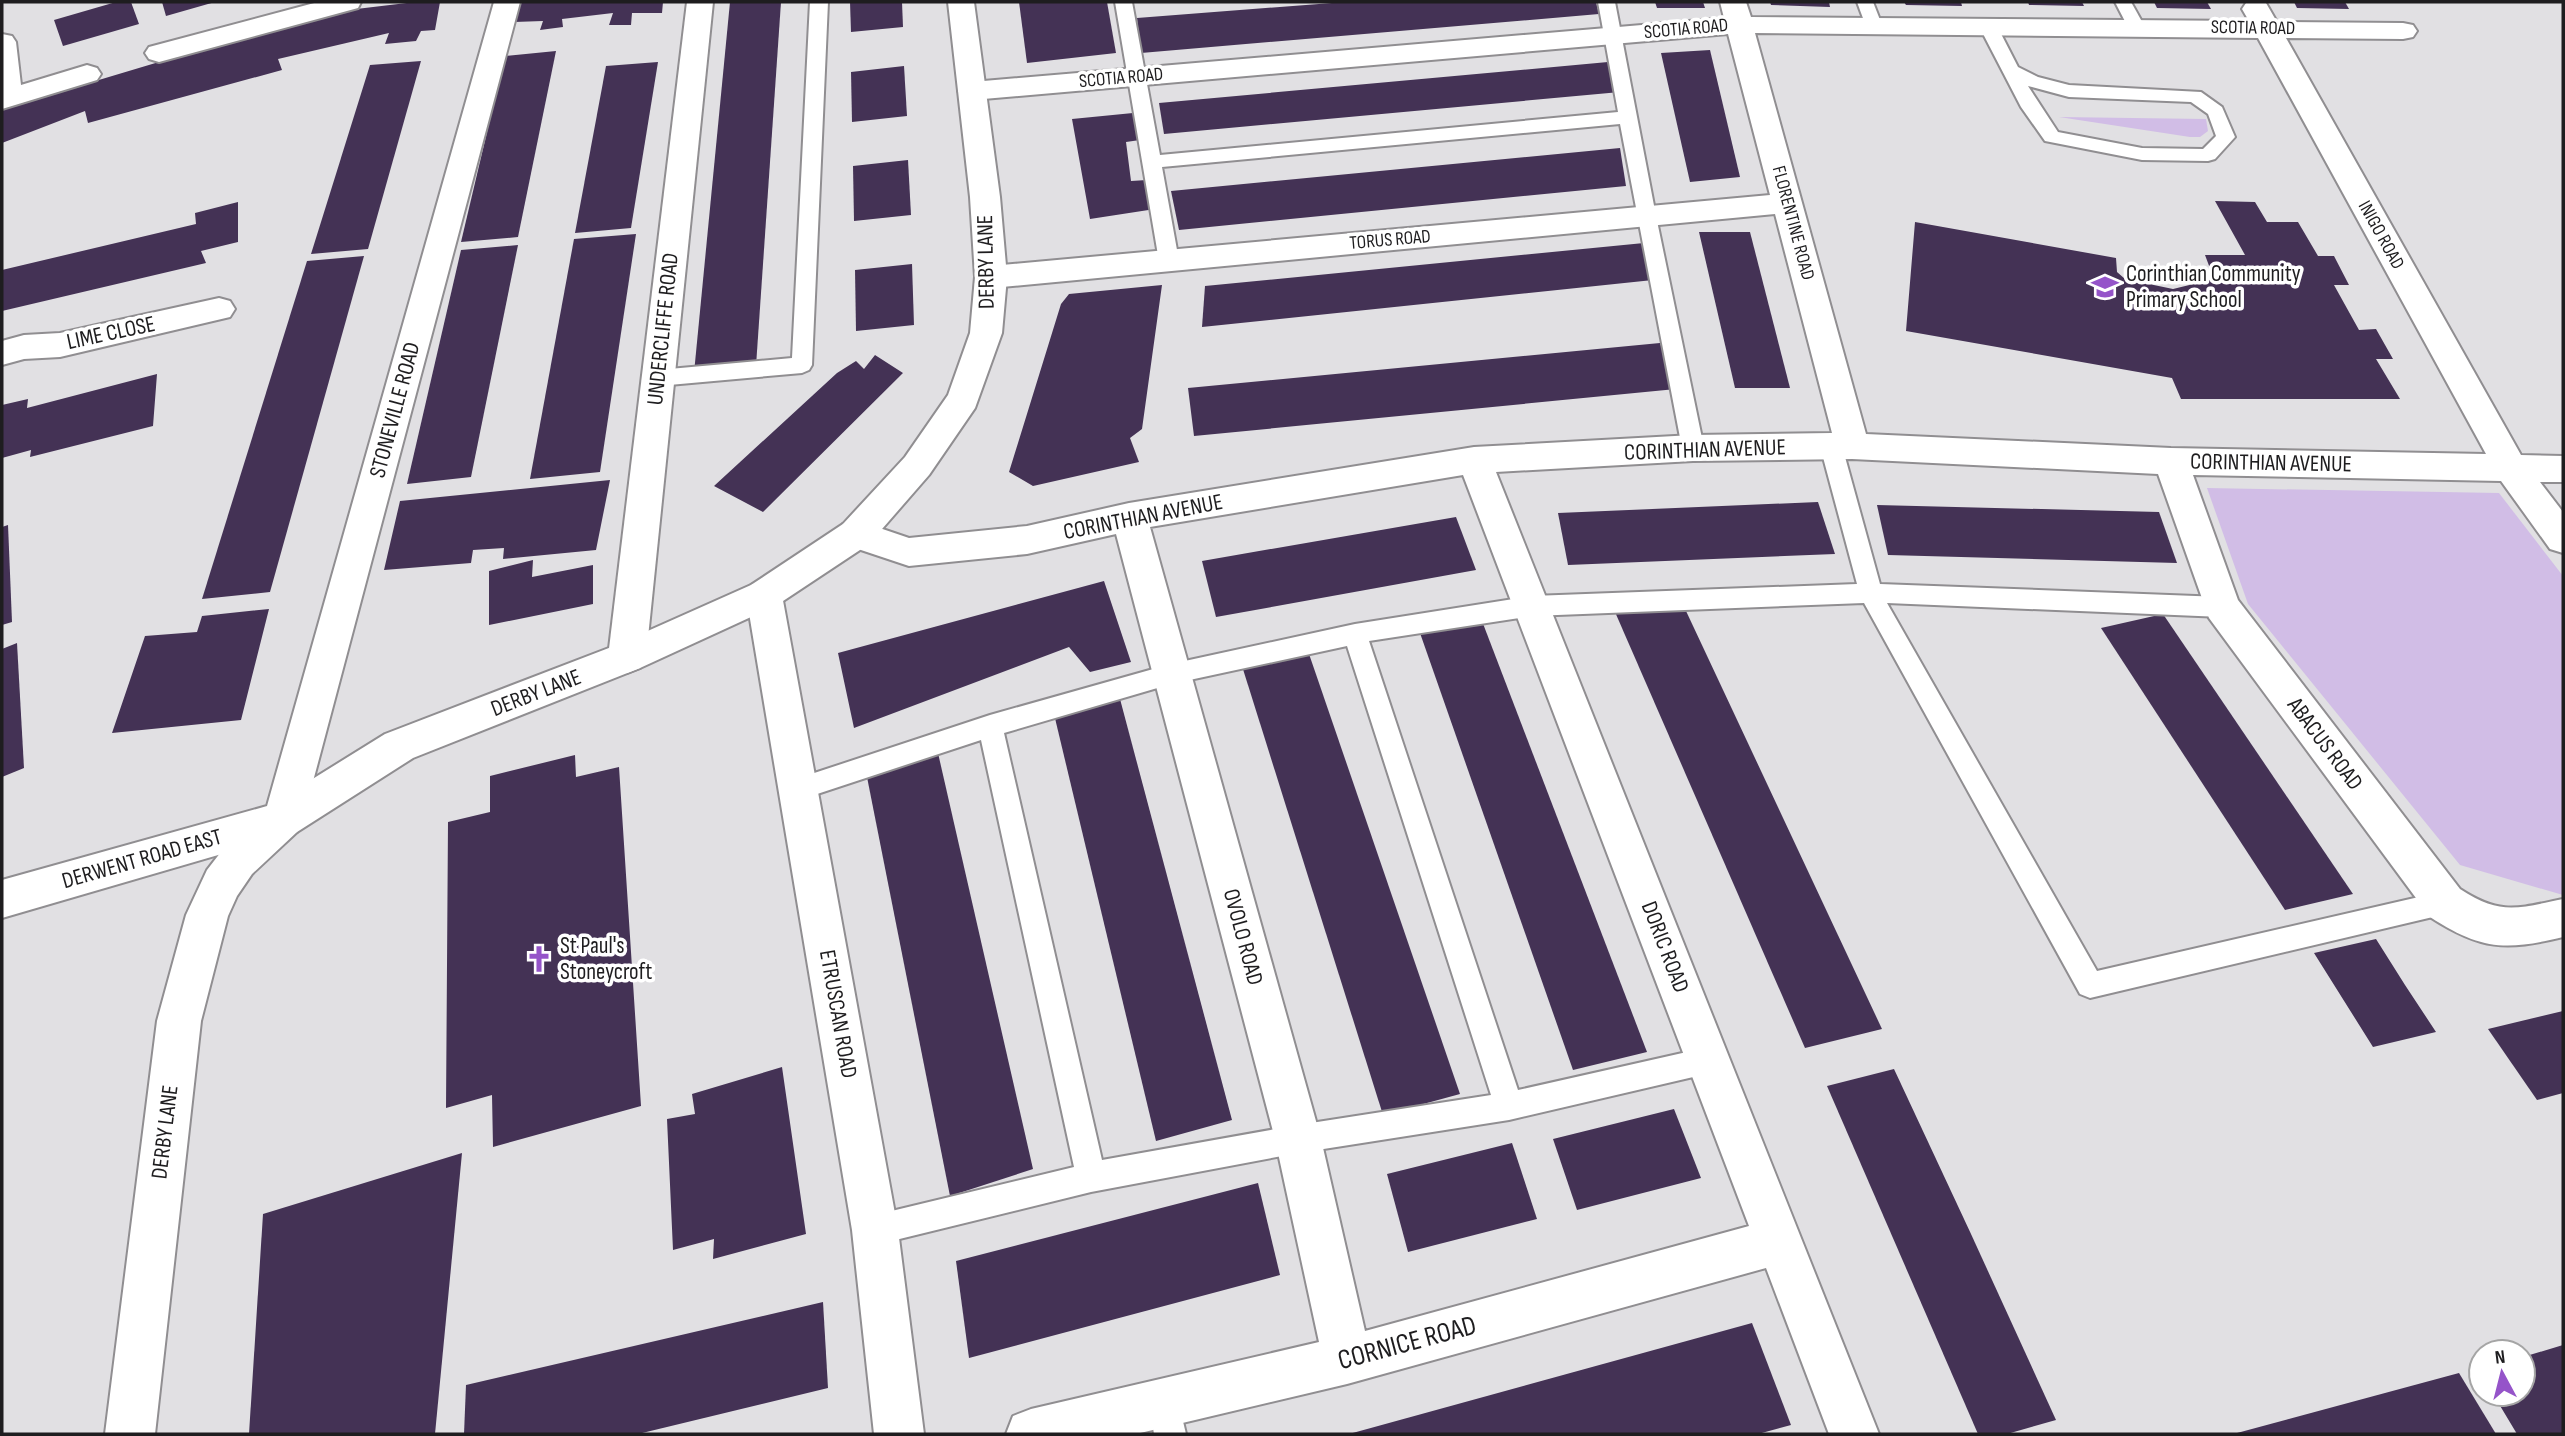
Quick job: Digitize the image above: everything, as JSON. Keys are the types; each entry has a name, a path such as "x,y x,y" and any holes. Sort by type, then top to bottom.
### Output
{"street":[{"path":"159,53 348,2"},
{"name":"STONEVILLE ROAD","path":"283,819 507,2"},
{"name":"UNDERCLIFFE ROAD","path":"627,657 700,2"},
{"name":"DERBY LANE","path":"130,1434 178,1021 207,915 222,883 238,861 283,819 399,746 627,657 764,595 856,534 917,466 963,400 986,333 991,277 961,2"},
{"name":"INIGO ROAD","path":"2252,2 2511,468"},
{"name":"SCOTIA ROAD","path":"972,91 1612,36 1735,13 1869,14 1996,18 2136,27 2403,32"},
{"name":"FLORENTINE ROAD","path":"1735,13 1788,203 1842,446"},
{"path":"2,42 5,99 88,74"},
{"name":"TORUS ROAD","path":"991,277 1788,203"},
{"name":"LIME CLOSE","path":"2,353 24,347 60,345 219,309"},
{"name":"CORINTHIAN AVENUE","path":"856,534 909,552 1027,540 1129,517 1474,460 1693,448 1842,446 2171,461 2563,469"},
{"name":"DORIC ROAD","path":"1474,460 1854,1434"},
{"name":"ABACUS ROAD","path":"2171,461 2222,607 2445,903 2471,921 2512,930 2563,918"},
{"path":"2511,468 2563,539"},
{"name":"OVOLO ROAD","path":"1129,517 1298,1139 1347,1360"},
{"name":"ETRUSCAN ROAD","path":"764,595 876,1230 899,1434"},
{"name":"DERWENT ROAD EAST","path":"2,899 283,819"},
{"name":"CORNICE ROAD","path":"1031,1434 1168,1418 1347,1360 1780,1241"}],"lane":[{"path":"658,378 802,365 819,2"},
{"path":"1123,2 1169,261"},
{"path":"1607,2 1646,216 1693,448"},
{"path":"2123,2 2136,27"},
{"path":"1996,18 2012,71 2030,107 2052,136 2141,154 2168,155 2208,155 2226,137 2216,111 2195,96 2069,91 2032,81 2012,71"},
{"path":"1152,162 1627,117"},
{"path":"1842,446 1871,593 2090,985 2445,903"},
{"path":"799,789 990,726 1171,674 1354,634 1532,606 1871,593 2222,607"},
{"path":"1354,634 1509,1106"},
{"path":"990,726 1091,1177"},
{"path":"876,1230 1091,1177 1298,1139 1509,1106 1709,1061"}],"shaded area":[{"path":"2059,117 2206,119 2208,131 2200,137 2190,137"},
{"path":"2207,488 2499,493 2563,576 2563,895 2460,865 2248,604"}],"building":[{"path":"116,2 131,2 139,24 63,46 54,20"},
{"path":"162,2 215,2 166,16"},
{"path":"415,2 440,2 435,30 421,31 416,41 385,44 389,33 278,59 282,70 88,123 85,111 2,143 2,109 249,35 348,10"},
{"path":"519,2 663,2 662,13 632,13 631,25 609,25 613,13 562,19 563,27 540,30 543,21 514,22"},
{"path":"730,2 781,2 756,366 694,373"},
{"path":"850,2 902,2 903,27 851,32"},
{"path":"1019,2 1107,2 1116,53 1027,63"},
{"path":"1345,2 1596,2 1599,14 1141,53 1137,18"},
{"path":"1655,2 1703,2 1705,8 1657,8"},
{"path":"1770,2 1829,2 1830,7 1771,5"},
{"path":"1904,2 1961,2 1962,6 1906,5"},
{"path":"2028,2 2082,2 2084,6 2029,5"},
{"path":"2154,2 2207,2 2211,9 2157,8"},
{"path":"2294,2 2345,2 2349,9 2297,8"},
{"path":"1710,50 1740,177 1690,182 1661,53"},
{"path":"556,51 518,237 461,242 505,56"},
{"path":"421,61 368,249 311,254 370,65"},
{"path":"658,62 631,228 575,233 606,66"},
{"path":"1608,62 1620,92 1164,134 1159,103"},
{"path":"904,66 907,116 852,122 851,72"},
{"path":"1133,113 1140,140 1126,142 1131,181 1147,180 1155,209 1090,219 1072,119"},
{"path":"1620,148 1626,186 1179,230 1171,191"},
{"path":"908,160 911,215 854,221 853,166"},
{"path":"2215,201 2255,202 2267,222 2298,222 2318,256 2334,256 2349,285 2334,285 2359,330 2376,329 2393,359 2376,359 2400,399 2181,399 2172,378 1906,331 1915,222 2116,258 2117,272 2125,279 2173,289 2214,279 2205,255 2245,255"},
{"path":"238,202 238,242 201,251 206,263 2,311 2,270 196,224 195,213"},
{"path":"1699,232 1750,232 1790,388 1735,388"},
{"path":"636,234 600,472 530,479 574,239"},
{"path":"1644,243 1653,280 1202,327 1205,286"},
{"path":"518,245 471,477 407,484 461,250"},
{"path":"364,256 270,592 202,599 307,261"},
{"path":"912,264 914,325 856,331 855,270"},
{"path":"1162,285 1142,429 1130,438 1139,462 1033,486 1009,472 1061,304 1069,294"},
{"path":"1660,343 1676,389 1194,436 1188,388"},
{"path":"875,355 903,373 763,512 714,486 837,373 856,361 864,369"},
{"path":"157,374 153,426 30,457 31,450 2,458 2,405 28,399 27,408"},
{"path":"610,480 596,550 503,559 504,548 473,550 471,563 384,570 400,501"},
{"path":"1818,502 1835,554 1568,565 1558,513"},
{"path":"1877,505 2159,512 2177,563 1888,555"},
{"path":"1456,517 1476,570 1216,617 1202,561"},
{"path":"8,525 12,622 2,625 2,527"},
{"path":"533,560 532,577 593,565 593,604 489,625 489,571"},
{"path":"1104,581 1131,662 1090,672 1069,647 854,728 838,653"},
{"path":"269,609 241,720 112,733 145,636 197,632 202,616"},
{"path":"1686,611 1882,1029 1805,1048 1615,612"},
{"path":"2163,614 2353,894 2285,910 2101,628"},
{"path":"1482,621 1647,1052 1573,1070 1420,633"},
{"path":"17,643 24,768 2,777 2,649"},
{"path":"1308,651 1460,1094 1383,1115 1242,666"},
{"path":"1120,699 1232,1120 1156,1141 1054,714"},
{"path":"938,753 1033,1169 950,1196 866,772"},
{"name":"St Paul's Stoneycroft","path":"575,755 576,777 619,767 641,1106 493,1147 492,1095 446,1108 448,822 490,812 490,776"},
{"path":"2376,939 2436,1032 2373,1047 2314,953"},
{"path":"2563,1011 2563,1093 2537,1100 2488,1029"},
{"path":"782,1067 806,1234 713,1259 714,1239 673,1250 667,1119 695,1114 692,1094"},
{"path":"1894,1069 2056,1420 2007,1434 1978,1434 1827,1086"},
{"path":"1674,1109 1701,1178 1577,1210 1553,1139"},
{"path":"1512,1143 1537,1219 1408,1252 1387,1174"},
{"path":"462,1153 435,1434 249,1434 263,1214"},
{"path":"1258,1183 1280,1275 969,1358 956,1261"},
{"path":"823,1302 828,1388 638,1434 464,1434 466,1385"},
{"path":"1752,1323 1791,1425 1758,1434 1349,1434"},
{"path":"2563,1345 2563,1434 2517,1434 2501,1408 2537,1408 2537,1353"},
{"path":"2459,1373 2467,1386 2467,1408 2480,1408 2496,1434 2237,1434"}],"place":[{"name":"Corinthian Community Primary School","path":"2105,287"},
{"name":"St Paul's Stoneycroft","path":"539,959"}]}
